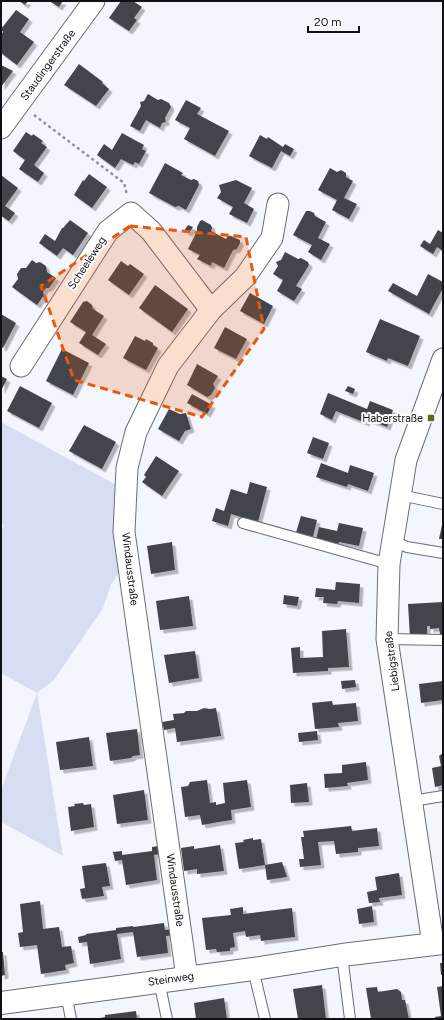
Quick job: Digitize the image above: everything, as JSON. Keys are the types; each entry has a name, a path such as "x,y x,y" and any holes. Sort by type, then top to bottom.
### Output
{"street":[{"name":"Staudingerstraße","path":"1,128 94,1"},
{"name":"Windausstraße","path":"187,977 124,532 127,468 136,432 168,366 211,310 245,277 272,238 278,204"},
{"path":"131,213 151,231 211,310"},
{"name":"Scheeleweg","path":"21,366 108,231 131,213"},
{"name":"Liebigstraße","path":"438,944 412,800 387,640 389,564 406,460 443,359"},
{"name":"Steinweg","path":"1,1003 253,969 342,955 438,944"}],"lane":[{"path":"400,494 443,504"},
{"path":"243,523 389,564"},
{"path":"393,541 407,547 443,553"},
{"path":"387,640 443,640"},
{"path":"412,800 443,796"},
{"path":"342,955 350,1019"},
{"path":"253,969 265,1019"},
{"path":"159,981 167,1019"},
{"path":"66,994 71,1019"}],"path":[{"path":"19,103 124,183 131,213"}],"highlighted area":[{"path":"130,226 246,237 264,329 202,417 74,380 41,286"}],"shaded area":[{"path":"1,422 116,485 121,570 111,584 103,608 54,680 37,693 1,673 1,530 4,525 1,523"},
{"path":"37,693 63,856 1,822 1,790"}],"building":[{"path":"19,1 28,1 25,5"},
{"path":"49,1 63,1 59,7"},
{"path":"121,1 133,1 142,7 134,18 137,20 129,31 109,18"},
{"path":"16,10 29,19 20,32 34,42 17,65 1,53 1,35 3,32 1,29"},
{"path":"79,64 103,82 102,83 109,89 96,106 64,85"},
{"path":"1,65 13,71 1,87"},
{"path":"148,94 158,100 161,99 169,103 171,107 165,118 166,122 162,123 160,128 146,120 140,131 130,126 141,106 140,102 144,101"},
{"path":"186,100 201,108 197,114 229,131 215,156 184,139 190,128 175,120"},
{"path":"26,132 32,136 33,134 43,141 41,143 47,147 34,165 44,173 38,182 19,169 25,160 13,151"},
{"path":"122,133 144,145 142,149 146,151 139,164 135,162 133,165 121,159 115,168 97,155 104,144 112,150"},
{"path":"260,135 267,139 268,137 283,147 285,144 294,149 290,156 281,151 272,168 249,156"},
{"path":"165,163 183,173 181,175 191,180 194,179 198,181 199,185 186,210 179,206 175,207 149,193"},
{"path":"330,168 337,172 341,170 346,173 346,177 353,181 344,198 357,204 349,219 332,210 337,200 318,190"},
{"path":"89,174 107,187 92,208 74,195 83,180 84,181"},
{"path":"1,175 18,188 5,206 15,213 9,221 1,216"},
{"path":"236,180 252,188 244,203 254,209 247,223 229,214 233,207 217,198 221,192 219,185"},
{"path":"306,211 314,213 315,216 326,222 318,238 330,244 321,260 308,252 312,245 293,235"},
{"path":"70,220 88,233 73,255 63,248 57,256 39,243 45,234 55,241 62,228"},
{"path":"202,220 211,225 211,231 226,239 228,236 231,236 240,240 237,249 233,250 224,268 212,262 211,266 197,259 200,255 188,249 197,231 197,227"},
{"path":"188,225 193,227 189,233 184,231"},
{"path":"438,230 443,233 443,251 437,247 433,254 420,246 424,240 430,244"},
{"path":"285,252 298,259 301,258 308,262 309,265 296,286 302,289 294,301 277,291 283,280 273,274 278,266 276,262 281,260"},
{"path":"32,260 36,263 40,262 46,266 47,272 56,278 49,288 46,288 43,292 44,295 37,305 12,287 18,279 17,274 21,268 26,268"},
{"path":"121,261 128,266 130,264 144,274 129,295 108,280"},
{"path":"428,274 443,282 443,288 429,314 388,291 393,283 417,296"},
{"path":"155,285 188,309 172,332 139,308"},
{"path":"250,293 273,306 264,324 240,311"},
{"path":"87,301 92,305 93,309 104,316 92,335 106,344 98,355 79,343 86,332 70,322 83,302"},
{"path":"1,314 16,323 3,348 1,347"},
{"path":"380,319 420,336 408,366 388,358 387,361 366,352"},
{"path":"225,327 247,339 236,359 214,348"},
{"path":"135,336 145,341 146,339 158,348 146,370 123,358"},
{"path":"62,349 89,363 73,395 46,381"},
{"path":"197,364 218,376 213,384 215,388 211,395 207,397 187,385"},
{"path":"1,376 7,379 1,391"},
{"path":"20,386 52,403 39,428 7,411"},
{"path":"348,386 355,389 353,394 345,391"},
{"path":"328,393 367,409 370,401 393,410 387,427 367,419 366,423 336,411 332,420 320,414"},
{"path":"192,394 212,405 207,414 187,403"},
{"path":"169,409 180,414 186,413 191,429 185,431 179,441 158,429"},
{"path":"84,425 116,442 102,469 69,451"},
{"path":"313,437 329,443 323,459 307,453"},
{"path":"156,456 179,471 162,496 142,482 146,477 144,475"},
{"path":"321,463 348,473 350,465 374,473 368,491 348,484 347,487 316,477"},
{"path":"250,482 267,487 258,522 231,514 228,526 212,521 216,508 224,511 231,489 247,494"},
{"path":"301,516 317,520 312,541 295,536"},
{"path":"339,523 363,528 359,546 339,542 338,545 316,540 319,527 337,531"},
{"path":"442,525 443,539 439,539"},
{"path":"172,542 175,570 151,574 147,546"},
{"path":"336,582 360,584 359,603 338,601 337,604 323,603 324,597 315,597 316,588 335,590"},
{"path":"284,595 299,597 297,606 283,604"},
{"path":"189,596 193,626 160,630 156,601"},
{"path":"443,602 443,634 440,634 439,628 430,629 430,626 427,626 427,636 410,637 408,604"},
{"path":"346,629 349,667 328,668 328,671 293,673 291,648 300,647 300,658 323,657 322,631"},
{"path":"195,651 199,678 169,683 164,655"},
{"path":"355,680 356,687 342,689 341,681"},
{"path":"443,681 443,700 421,703 419,684"},
{"path":"332,701 333,705 356,703 358,721 338,723 339,727 315,729 312,703"},
{"path":"204,708 216,708 221,736 177,742 175,728 164,730 162,722 174,720 173,714 184,713 186,711 197,711"},
{"path":"137,729 140,755 110,761 106,733"},
{"path":"317,731 318,740 299,742 298,733"},
{"path":"89,737 93,766 60,770 56,742"},
{"path":"443,753 443,785 435,787 432,768 441,766 439,756"},
{"path":"366,762 368,780 347,783 348,786 325,788 324,774 342,773 342,765"},
{"path":"207,780 210,803 216,802 216,805 225,803 223,783 247,780 251,807 231,810 232,820 202,825 200,815 185,817 181,787 188,786 190,782"},
{"path":"307,783 309,802 291,803 290,785"},
{"path":"144,790 148,820 117,824 113,795"},
{"path":"83,803 84,805 91,804 94,827 71,831 68,807 75,806 74,804"},
{"path":"351,826 352,831 377,828 379,846 358,848 358,852 336,854 334,841 318,842 321,865 300,867 299,859 304,859 301,837 304,837 303,831"},
{"path":"253,838 253,840 261,839 265,865 239,869 235,843 244,842 243,840"},
{"path":"220,845 224,871 197,874 197,869 184,871 181,848 194,846 194,849"},
{"path":"159,846 160,854 154,855 157,880 126,885 122,860 115,861 113,852 122,851 122,855 152,851 152,847"},
{"path":"282,862 287,877 267,880 265,865"},
{"path":"106,863 110,886 102,887 104,896 82,899 80,889 85,888 82,866"},
{"path":"399,873 402,895 379,898 380,902 369,903 367,892 377,890 375,877"},
{"path":"40,901 43,929 59,927 62,947 71,946 74,963 65,965 66,970 41,974 37,945 20,947 18,933 23,932 20,904"},
{"path":"372,906 374,922 359,924 357,909"},
{"path":"243,907 243,914 292,908 295,937 261,941 260,935 246,937 245,931 233,933 235,947 230,948 230,951 217,952 216,949 206,950 202,918 231,915 230,909"},
{"path":"164,923 165,930 173,929 174,935 166,936 168,953 137,957 133,932 117,934 121,959 90,964 87,942 79,943 78,937 86,934 116,930 116,928"},
{"path":"1,952 3,952 5,975 1,976"},
{"path":"440,963 443,963 443,975 441,975"},
{"path":"322,985 326,1019 298,1019 293,989"},
{"path":"443,986 443,1019 435,1019 435,1017 441,1016 437,987"},
{"path":"377,987 378,992 397,989 401,992 402,1000 405,1000 409,1019 371,1019 366,988"},
{"path":"224,998 227,1019 196,1019 194,1003"},
{"path":"136,1011 137,1019 96,1019 105,1017 105,1015"}],"place":[{"name":"Haberstraße","path":"431,418"}]}
